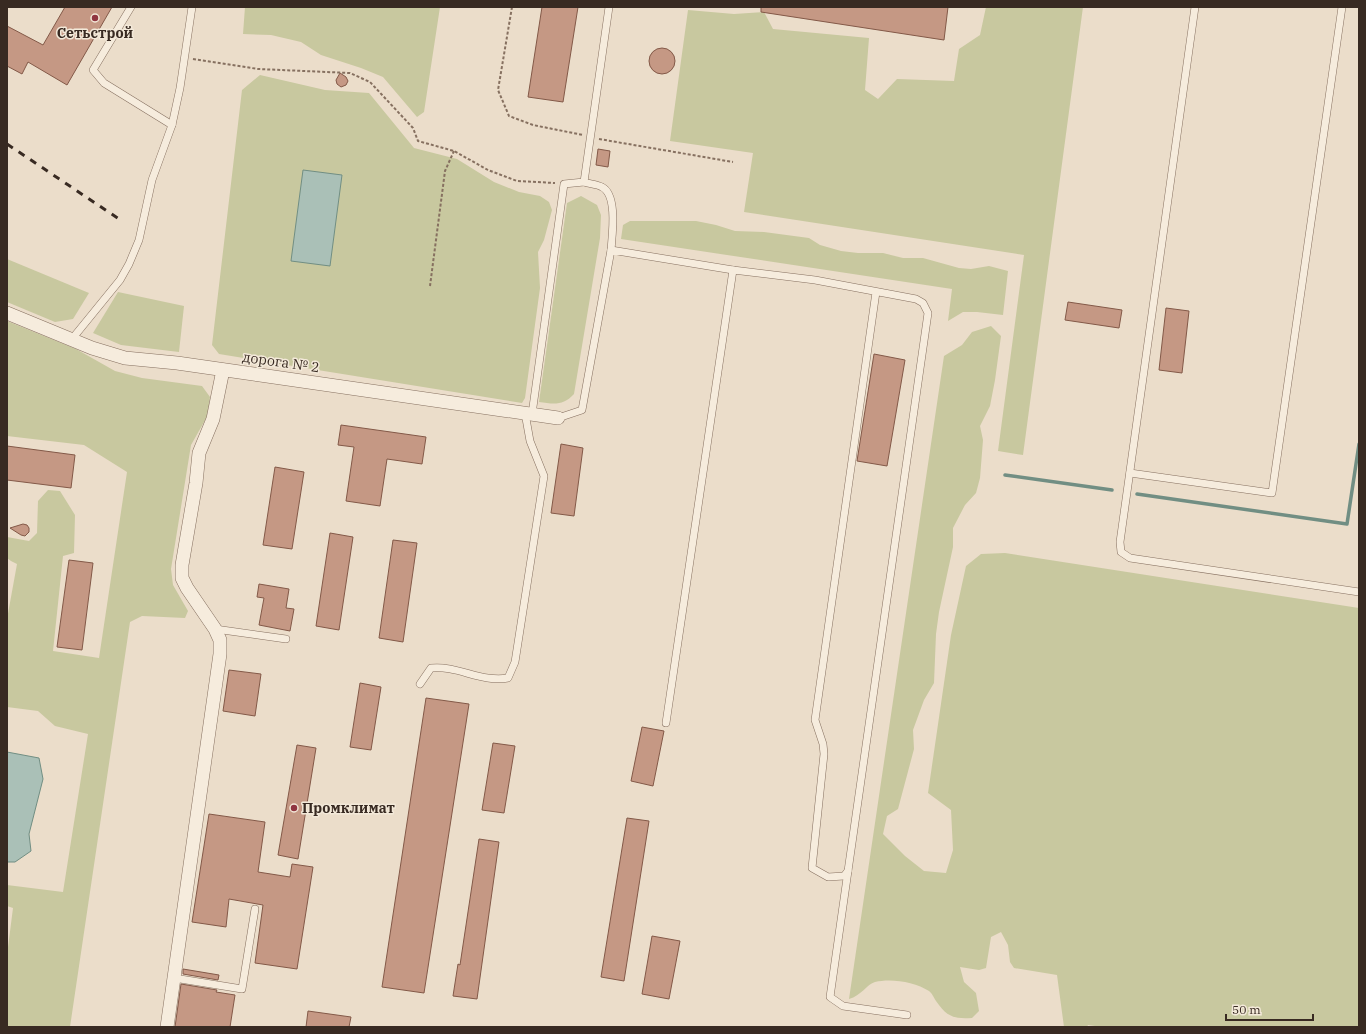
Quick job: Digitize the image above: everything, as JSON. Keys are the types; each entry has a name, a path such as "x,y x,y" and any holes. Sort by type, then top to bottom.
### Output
{"street":[{"name":"дорога № 2","path":"7,313 92,348 125,358 177,363 558,418"},
{"path":"168,1027 220,654 220,640 215,628 187,588 182,578 182,565 196,483 199,453 213,419 223,370"}],"lane":[{"path":"131,7 93,70 104,83 172,125"},
{"path":"72,339 120,280 129,264 139,240 152,180 172,125 180,88 192,7"},
{"path":"584,182 609,7"},
{"path":"1195,7 1120,542 1121,552 1130,558 1359,592"},
{"path":"1130,472 1272,493 1342,7"},
{"path":"420,684 431,668 442,667 497,680 508,678 515,662 544,476 530,441 528,413 564,184 584,182 603,187 609,196 613,210 611,250 582,410 558,418"},
{"path":"611,250 733,270 815,280 916,299 923,303 928,313 830,997 843,1006 907,1015"},
{"path":"666,722 733,270"},
{"path":"848,871 844,876 828,878 812,868 824,754 823,744 816,720 876,292"},
{"path":"215,628 286,639"},
{"path":"174,978 242,989 255,909"}],"path":[{"path":"512,7 498,90 509,116 533,125 590,137 734,162"},
{"path":"185,58 258,69 350,74 370,82 413,128 418,141 454,151 488,170 518,180 564,184"},
{"path":"430,286 445,171 454,151"}],"green space":[{"path":"245,7 440,7 424,112 417,117 383,77 321,55 301,42 271,35 243,34"},
{"path":"986,7 1083,7 1023,455 998,451 1024,255 744,212 753,153 670,141 688,10 734,14 764,12 773,29 869,38 865,90 878,99 897,79 954,81 959,49 980,35"},
{"path":"260,75 325,90 369,93 414,148 457,159 494,182 519,192 540,196 549,202 552,210 544,240 538,252 540,288 525,398 522,403 219,354 212,345 242,90"},
{"path":"581,196 597,205 601,215 600,238 574,394 566,401 554,404 539,402 567,203"},
{"path":"630,221 696,221 735,231 764,232 809,238 820,245 841,251 883,253 903,258 923,258 959,268 971,269 989,266 1008,271 1003,315 963,312 948,321 952,289 621,239 623,225"},
{"path":"7,259 89,293 73,319 55,322 7,302"},
{"path":"118,292 184,306 179,352 121,345 93,333"},
{"path":"7,321 76,349 115,371 142,378 202,386 210,397 208,415 191,445 171,569 173,585 188,611 185,618 142,616 130,622 70,1027 7,1027 7,955 13,908 7,906 7,885 63,892 88,734 55,726 38,711 7,707 7,619 17,564 7,558 7,537 29,541 37,533 38,501 48,490 60,491 75,515 74,553 63,556 53,651 99,658 127,472 84,445 7,436"},
{"path":"991,326 1001,336 990,406 980,426 983,440 980,478 976,493 965,505 953,528 953,547 939,612 936,634 934,683 924,700 913,730 914,749 898,809 887,816 883,834 905,856 924,871 946,873 953,850 951,810 928,793 951,635 966,566 981,554 1005,553 1359,608 1359,1027 1102,1027 1088,1025 1087,1027 1064,1027 1057,975 1014,968 1010,962 1008,945 1001,932 991,937 986,968 979,970 960,967 964,982 976,993 979,1011 972,1018 960,1018 947,1014 929,991 910,983 888,980 875,982 849,999 944,356 962,345 972,332"}],"shaded area":[{"path":"303,170 342,175 330,266 291,261"},
{"path":"7,752 39,758 43,779 29,834 31,851 15,862 7,862"}],"building":[{"path":"65,7 112,7 67,85 28,62 22,74 7,66 7,26 43,45"},
{"path":"542,7 578,7 563,102 528,97"},
{"path":"761,7 948,7 944,40 761,12"},
{"path":"662,48 671,52 675,61 671,70 662,74 653,70 649,61 653,52"},
{"path":"340,73 346,77 348,81 346,85 341,87 337,84 336,80"},
{"path":"598,149 610,151 608,167 596,165"},
{"path":"1068,302 1122,310 1119,328 1065,320"},
{"path":"1166,308 1189,311 1182,373 1159,370"},
{"path":"874,354 905,360 887,466 857,461"},
{"path":"341,425 426,437 422,464 387,459 380,506 346,501 354,447 338,445"},
{"path":"561,444 583,448 574,516 551,513"},
{"path":"7,446 75,455 71,488 7,480"},
{"path":"275,467 304,472 292,549 263,545"},
{"path":"23,524 27,525 29,528 29,532 25,536 10,528"},
{"path":"330,533 353,537 339,630 316,626"},
{"path":"393,540 417,543 403,642 379,638"},
{"path":"69,560 93,563 82,650 57,647"},
{"path":"259,584 289,589 286,608 294,609 290,631 259,625 264,598 257,597"},
{"path":"229,670 261,674 255,716 223,711"},
{"path":"360,683 381,687 371,750 350,747"},
{"path":"426,698 469,704 424,993 382,987"},
{"path":"642,727 664,731 653,786 631,781"},
{"path":"493,743 515,746 504,813 482,810"},
{"path":"297,745 316,748 298,859 278,855"},
{"path":"209,814 265,822 258,872 290,877 292,864 313,867 297,969 255,963 263,905 229,899 226,927 192,922"},
{"path":"627,818 649,821 624,981 601,977"},
{"path":"479,839 499,842 477,999 453,996 458,964 460,965"},
{"path":"652,936 680,941 669,999 642,994"},
{"path":"183,969 219,975 218,980 183,974"},
{"path":"181,984 217,990 216,992 235,995 230,1027 175,1027"},
{"path":"308,1011 351,1017 349,1027 306,1027"}],"waterway":[{"path":"1137,494 1347,524 1359,444"},
{"path":"1005,475 1112,490"}],"railway":[{"path":"7,144 119,219"}],"place":[{"name":"Сетьстрой","path":"95,18"},
{"name":"Промклимат","path":"294,808"}]}
